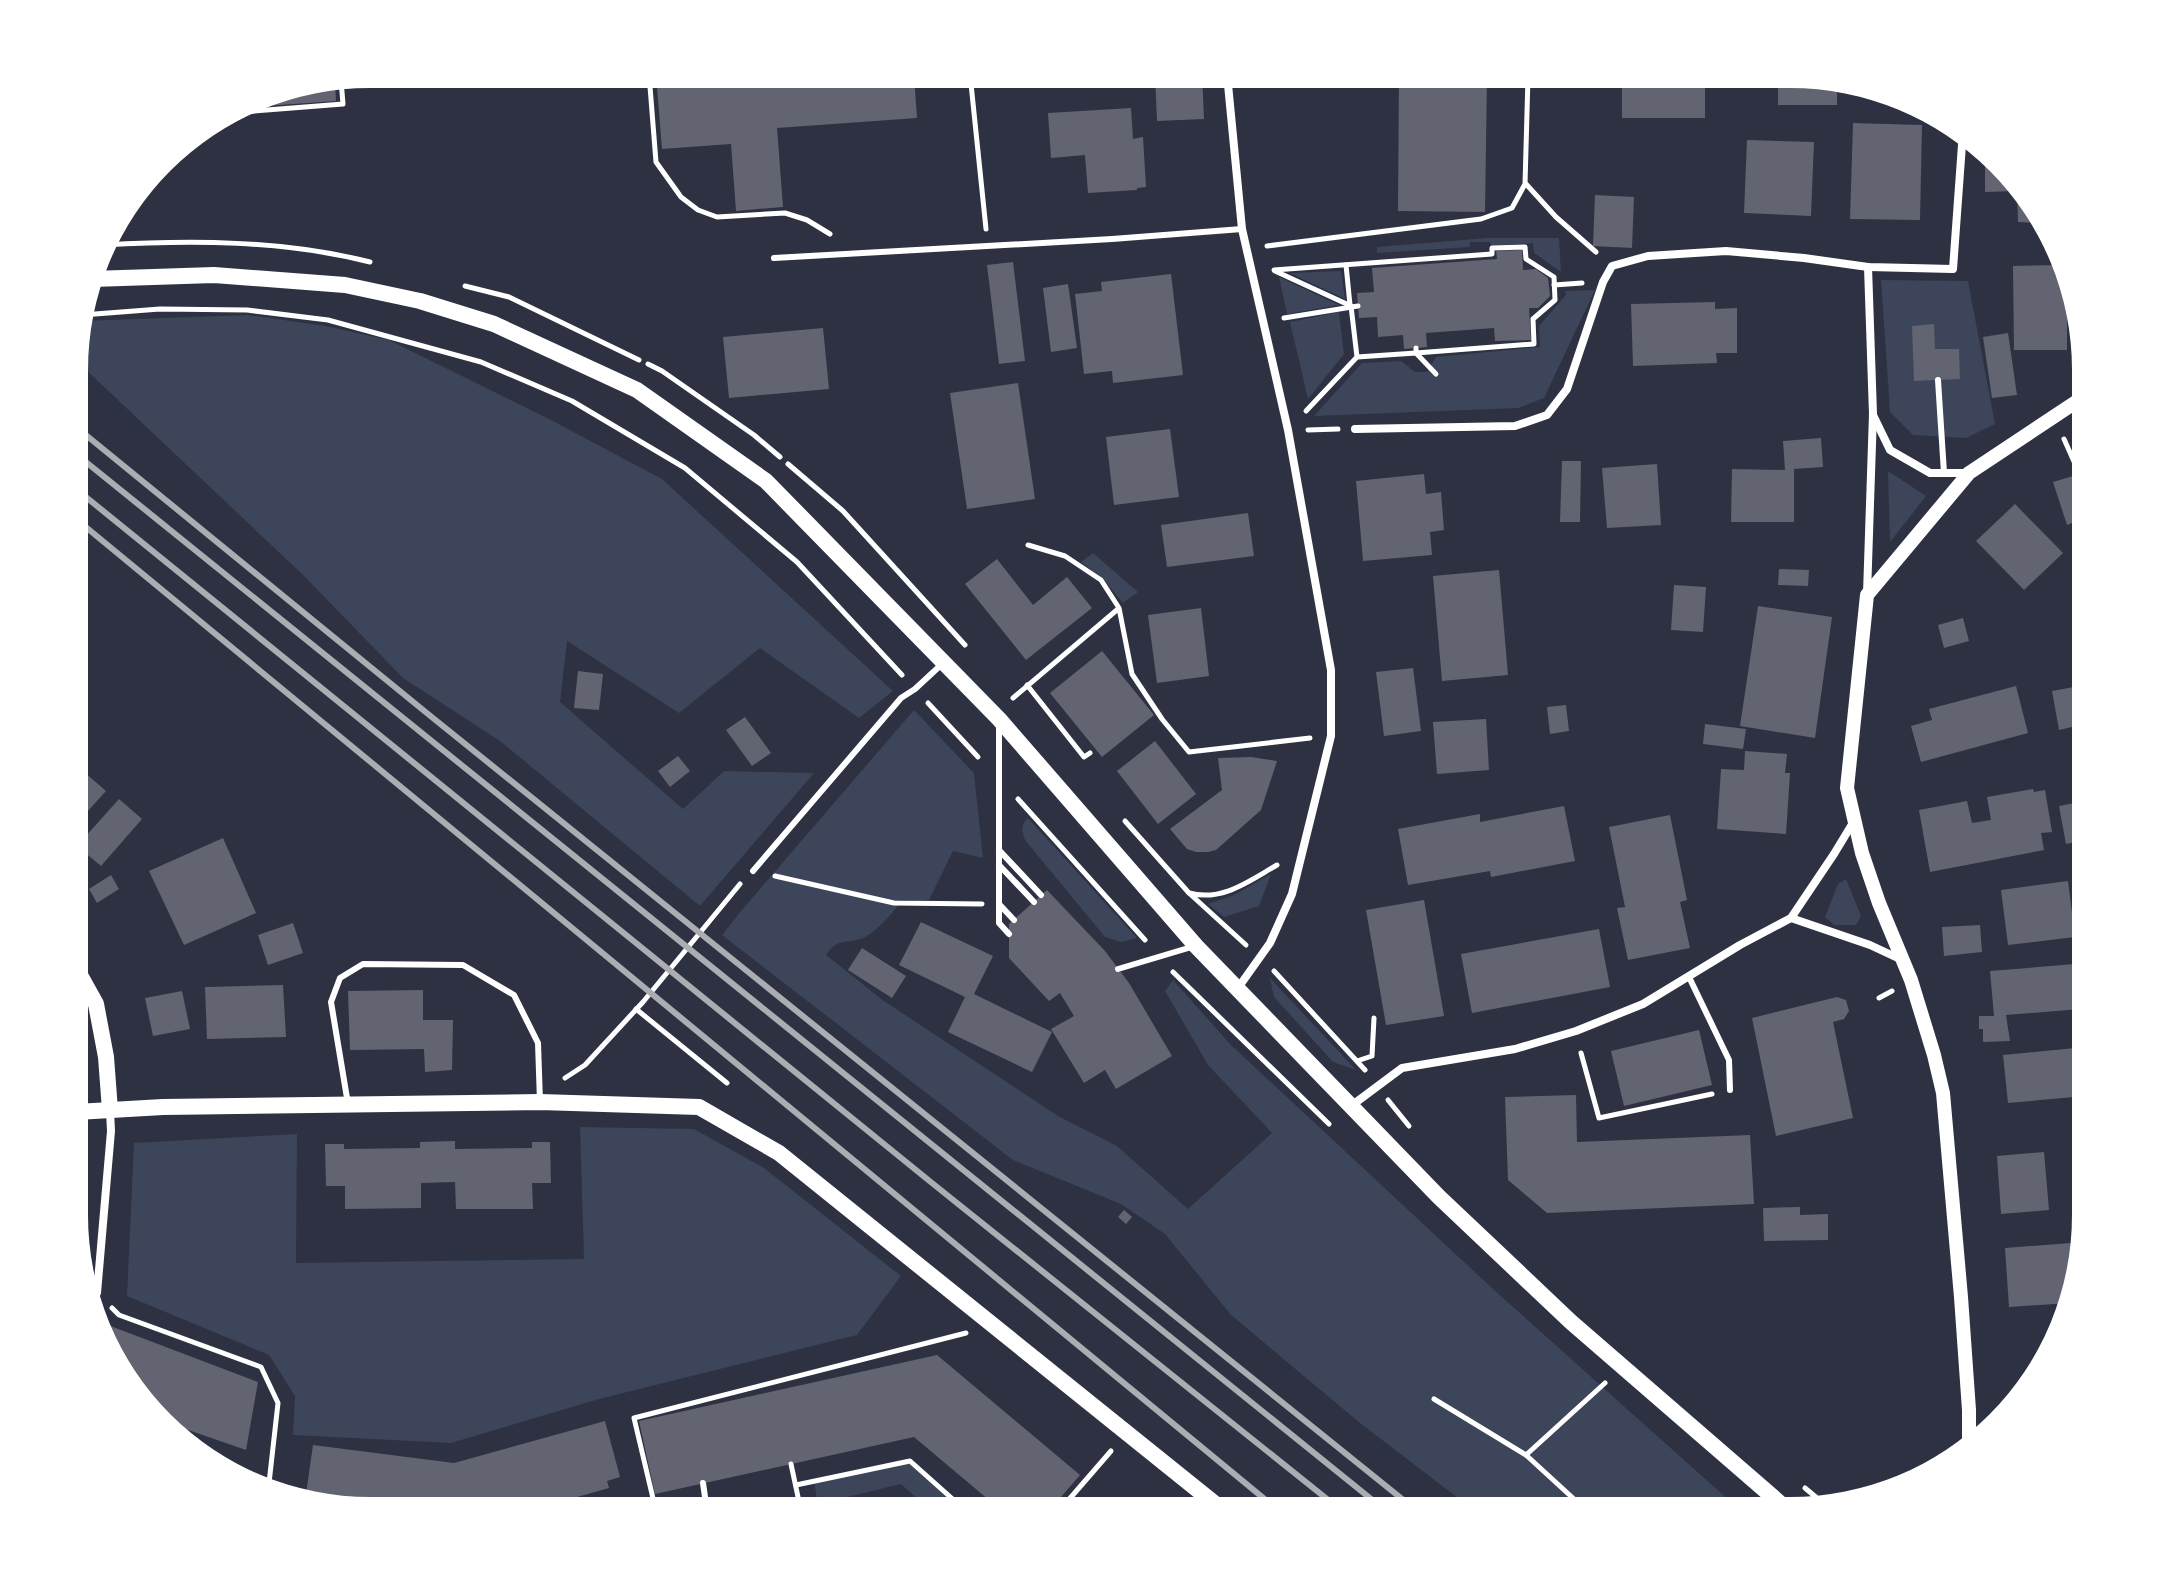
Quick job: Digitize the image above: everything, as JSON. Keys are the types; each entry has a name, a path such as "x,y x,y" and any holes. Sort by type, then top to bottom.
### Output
{"main road":[{"path":"103,279 214,275 345,285 420,301 494,324 637,390 766,481 999,719 1196,946 1439,1197 1571,1322 1773,1497"},
{"path":"89,991 96,1004 106,1057 110,1110"},
{"path":"89,1111 163,1107 540,1102 699,1107 779,1153 1206,1497"}],"street":[{"path":"1228,89 1242,229 1288,430 1331,670 1331,736 1292,894 1270,943 1237,989"},
{"path":"1355,429 1515,426 1547,415 1567,389 1603,282 1612,266 1648,256 1726,251 1868,267 1953,269 1962,146"},
{"path":"1868,267 1873,414 1867,595 1847,788 1871,878 1911,980 1943,1093 1961,1297 1969,1433"},
{"path":"1867,595 1969,473 2071,405"},
{"path":"1873,414 1890,450 1930,473 1969,473"},
{"path":"1350,1106 1402,1068 1515,1049 1576,1031 1643,1004 1791,918 1854,821"},
{"path":"1791,918 1870,945 1902,960"},
{"path":"95,1277 111,1131 110,1110"}],"lane":[{"path":"774,258 1242,229"},
{"path":"1938,380 1944,473"},
{"path":"753,871 901,698 944,662"},
{"path":"999,719 999,923 1009,934"},
{"path":"999,850 1041,895"},
{"path":"999,865 1034,902"},
{"path":"999,904 1014,920"},
{"path":"1118,969 1196,946"},
{"path":"348,1104 331,1002 340,978 363,964 463,965 514,995 538,1043 540,1102"},
{"path":"1689,977 1729,1060 1730,1090"},
{"path":"703,1483 705,1496"}],"path":[{"path":"650,88 656,162 681,197 698,210 717,217 785,213 807,220 839,241 844,254"},
{"path":"971,88 987,246"},
{"path":"1247,249 1481,219 1512,208 1525,184 1528,89"},
{"path":"258,111 343,104 342,90"},
{"path":"1525,184 1556,217 1612,266"},
{"path":"117,244 212,242 283,247 349,256 378,264"},
{"path":"1253,273 1492,254 1492,248 1525,247 1526,259 1554,277 1555,300 1533,319 1534,344 1416,350 1357,357 1304,413"},
{"path":"1346,265 1357,357"},
{"path":"1274,270 1351,306"},
{"path":"451,282 509,297 662,371 754,435 843,511 971,650"},
{"path":"1283,318 1358,306"},
{"path":"93,314 160,309 247,310 328,320 481,362 572,401 685,468 797,562 1143,938"},
{"path":"1416,350 1436,374"},
{"path":"2054,416 2071,455"},
{"path":"1288,430 1355,429"},
{"path":"1028,545 1065,556 1101,580 1119,608 1132,674 1189,752 1331,736"},
{"path":"1024,709 1013,697 1119,608"},
{"path":"1027,685 1084,757 1090,753"},
{"path":"1117,813 1189,893 1235,935"},
{"path":"1189,893 1205,897 1232,890 1277,865"},
{"path":"753,871 894,903 999,904"},
{"path":"554,1085 585,1065 643,1002 731,893"},
{"path":"1273,969 1366,1071"},
{"path":"1180,980 1301,1098"},
{"path":"636,1009 727,1083"},
{"path":"1357,1061 1372,1056 1374,1018"},
{"path":"1581,1053 1599,1118 1730,1090"},
{"path":"1395,1111 1417,1137"},
{"path":"101,1300 119,1315 261,1367 278,1403 270,1479"},
{"path":"653,1496 634,1418 971,1332"},
{"path":"1526,1455 1609,1379"},
{"path":"1434,1399 1526,1455 1572,1497"},
{"path":"1071,1497 1115,1446"},
{"path":"796,1485 910,1461 950,1496"},
{"path":"791,1464 798,1496"},
{"path":"1799,1483 1814,1496"}],"shaded area":[{"path":"1487,238 1559,238 1561,272 1534,253 1533,243 1491,246 1490,242 1470,242 1470,247 1377,253 1377,247"},
{"path":"1341,271 1345,299 1290,273"},
{"path":"1279,277 1339,305 1287,314"},
{"path":"1881,280 1968,281 1995,424 1966,438 1913,435 1890,412"},
{"path":"1595,290 1544,398 1518,408 1314,416 1362,363 1401,361 1415,372 1427,372 1436,357 1540,347 1539,326 1566,295 1565,291"},
{"path":"1339,312 1344,354 1308,399 1290,322"},
{"path":"248,315 326,326 389,340 662,479 893,691 859,718 760,648 679,713 567,641 560,702 683,809 724,771 814,773 700,906 500,741 403,678 302,574 88,372 92,321"},
{"path":"1888,471 1926,496 1890,542"},
{"path":"1093,553 1138,592 1123,603 1103,579 1081,562"},
{"path":"914,710 974,773 983,858 953,851 929,900 902,900 870,934 859,940 835,945 826,955 884,1001 1058,1116 1117,1146 1188,1209 1272,1133 1208,1065 1165,991 1173,980 1231,1045 1492,1288 1725,1497 1456,1497 1360,1423 1231,1315 1165,1234 1121,1204 1013,1160 722,935"},
{"path":"1028,818 1137,938 1121,942 1105,937 1025,840 1022,829"},
{"path":"1271,874 1259,906 1224,917 1208,904 1234,895"},
{"path":"1846,879 1861,916 1856,925 1834,925 1825,917 1838,884"},
{"path":"1270,978 1356,1070 1333,1062 1274,997"},
{"path":"580,1127 694,1129 764,1168 901,1276 857,1335 599,1399 451,1443 293,1435 295,1396 269,1355 127,1296 134,1143 297,1134 296,1263 584,1259"},
{"path":"910,1461 950,1496 915,1496 901,1484 850,1496 817,1496 814,1482"}],"building":[{"path":"657,88 915,88 917,118 777,128 783,207 736,211 731,144 662,149"},
{"path":"1156,89 1203,89 1204,119 1157,121"},
{"path":"1399,89 1487,89 1485,212 1398,211"},
{"path":"1622,89 1705,89 1705,118 1622,118"},
{"path":"1778,89 1837,92 1837,105 1778,105"},
{"path":"333,90 336,101 272,106"},
{"path":"1131,108 1133,139 1143,137 1146,187 1088,193 1085,155 1051,158 1048,113"},
{"path":"1853,123 1922,125 1920,220 1850,219"},
{"path":"1747,140 1814,142 1811,216 1744,213"},
{"path":"1985,167 2008,191 1985,192"},
{"path":"1595,195 1634,197 1632,248 1593,246"},
{"path":"2017,203 2030,223 2018,222"},
{"path":"1522,250 1523,270 1536,269 1548,278 1550,296 1538,308 1529,308 1531,340 1495,341 1494,328 1426,333 1427,347 1404,349 1403,335 1378,337 1377,317 1359,318 1357,293 1374,292 1372,268 1497,259 1496,251"},
{"path":"1013,262 1025,361 999,364 987,265"},
{"path":"2052,265 2067,315 2067,350 2014,350 2013,266"},
{"path":"1171,274 1183,375 1113,383 1112,371 1084,374 1075,294 1102,291 1101,282"},
{"path":"1068,284 1077,348 1051,352 1043,288"},
{"path":"1715,302 1715,309 1737,308 1737,353 1716,353 1717,363 1633,366 1631,304"},
{"path":"1934,324 1935,349 1959,349 1960,379 1914,381 1912,326"},
{"path":"823,328 829,389 729,398 723,337"},
{"path":"2008,333 2017,395 1992,398 1983,337"},
{"path":"1018,383 1035,499 967,509 950,393"},
{"path":"1170,429 1179,497 1114,505 1106,437"},
{"path":"1821,438 1823,467 1794,469 1794,522 1731,522 1732,469 1785,470 1783,441"},
{"path":"1562,461 1581,461 1580,522 1560,522"},
{"path":"1657,464 1661,525 1607,528 1602,468"},
{"path":"1424,474 1426,494 1441,492 1444,530 1430,532 1432,555 1363,561 1356,481"},
{"path":"2071,477 2071,523 2067,525 2053,482"},
{"path":"2015,504 2063,553 2024,590 1976,541"},
{"path":"1248,513 1254,556 1167,567 1161,525"},
{"path":"997,559 1033,605 1067,577 1092,608 1026,660 965,584"},
{"path":"1779,569 1809,570 1808,586 1778,585"},
{"path":"1499,570 1508,675 1442,681 1433,576"},
{"path":"1674,585 1706,587 1703,632 1671,630"},
{"path":"1758,606 1832,617 1815,738 1740,726"},
{"path":"1201,608 1209,676 1157,683 1148,615"},
{"path":"1963,618 1969,641 1944,648 1938,625"},
{"path":"1102,651 1154,715 1102,757 1050,693"},
{"path":"1413,668 1421,731 1384,736 1376,672"},
{"path":"578,671 603,674 599,710 574,708"},
{"path":"2016,686 2028,733 1921,762 1911,726 1932,720 1929,709"},
{"path":"2071,687 2071,727 2059,730 2052,691"},
{"path":"1566,705 1569,731 1550,734 1547,707"},
{"path":"745,717 771,753 752,766 726,730"},
{"path":"1486,719 1489,770 1437,774 1433,722"},
{"path":"1705,724 1746,729 1743,749 1703,744"},
{"path":"1155,741 1196,794 1158,824 1117,771"},
{"path":"1745,751 1787,754 1785,773 1790,773 1786,834 1717,829 1721,769 1744,770"},
{"path":"678,756 690,771 670,787 658,771"},
{"path":"1251,757 1277,761 1261,810 1216,850 1196,852 1187,849 1170,829 1222,790 1218,758"},
{"path":"88,776 106,791 89,810"},
{"path":"2033,789 2034,792 2045,790 2052,832 2041,833 2044,850 1930,872 1919,810 1967,801 1972,823 1991,820 1987,797"},
{"path":"119,799 142,819 101,866 89,856 89,833"},
{"path":"2072,804 2072,843 2066,844 2059,806"},
{"path":"1564,806 1575,861 1491,877 1490,871 1408,885 1398,829 1480,814 1480,822"},
{"path":"1670,815 1687,900 1680,902 1690,948 1628,960 1617,908 1625,907 1609,827"},
{"path":"223,838 256,913 184,945 149,871"},
{"path":"111,875 119,889 97,903 89,889"},
{"path":"2068,881 2072,937 2008,945 2001,890"},
{"path":"1047,890 1105,951 1129,983 1172,1056 1116,1089 1105,1070 1084,1083 1051,1029 1074,1016 1060,993 1049,1001 1009,958 1009,924"},
{"path":"1424,900 1444,1016 1386,1025 1366,910"},
{"path":"921,922 993,956 974,994 1052,1032 1032,1072 948,1032 965,997 899,965"},
{"path":"293,923 303,953 268,965 258,935"},
{"path":"1980,925 1982,952 1944,956 1942,927"},
{"path":"1599,929 1610,987 1472,1013 1461,954"},
{"path":"862,948 906,976 892,998 848,970"},
{"path":"2072,964 2072,1010 2006,1015 2010,1041 1983,1042 1979,1016 1994,1016 1990,971"},
{"path":"283,985 286,1037 207,1039 205,987"},
{"path":"423,990 423,1020 453,1020 452,1070 425,1072 424,1049 350,1050 348,991"},
{"path":"182,991 190,1029 153,1036 145,998"},
{"path":"1837,997 1846,1000 1849,1011 1844,1019 1833,1022 1853,1118 1776,1136 1752,1018"},
{"path":"1699,1030 1712,1085 1624,1106 1611,1051"},
{"path":"2072,1048 2072,1097 2008,1103 2003,1055"},
{"path":"1576,1095 1577,1142 1750,1135 1754,1204 1547,1213 1508,1180 1505,1097"},
{"path":"455,1141 455,1149 532,1148 532,1142 550,1142 551,1183 532,1183 533,1209 456,1209 455,1182 421,1183 421,1208 345,1209 345,1186 326,1186 325,1144 344,1144 344,1149 420,1148 420,1142"},
{"path":"2044,1152 2049,1210 2001,1214 1997,1156"},
{"path":"1800,1207 1800,1215 1828,1214 1828,1240 1764,1241 1763,1208"},
{"path":"1124,1210 1132,1217 1126,1224 1118,1217"},
{"path":"2070,1243 2058,1304 2009,1307 2005,1248"},
{"path":"110,1326 258,1382 246,1450 184,1427 135,1372"},
{"path":"937,1355 1080,1475 1061,1496 985,1496 914,1437 655,1494 639,1421"},
{"path":"605,1421 620,1477 607,1481 609,1488 580,1496 351,1496 307,1490 313,1445 454,1463"}],"railway":[{"path":"88,437 1399,1497"},
{"path":"88,464 1368,1497"},
{"path":"88,499 1324,1497"},
{"path":"88,529 1262,1497"}]}
